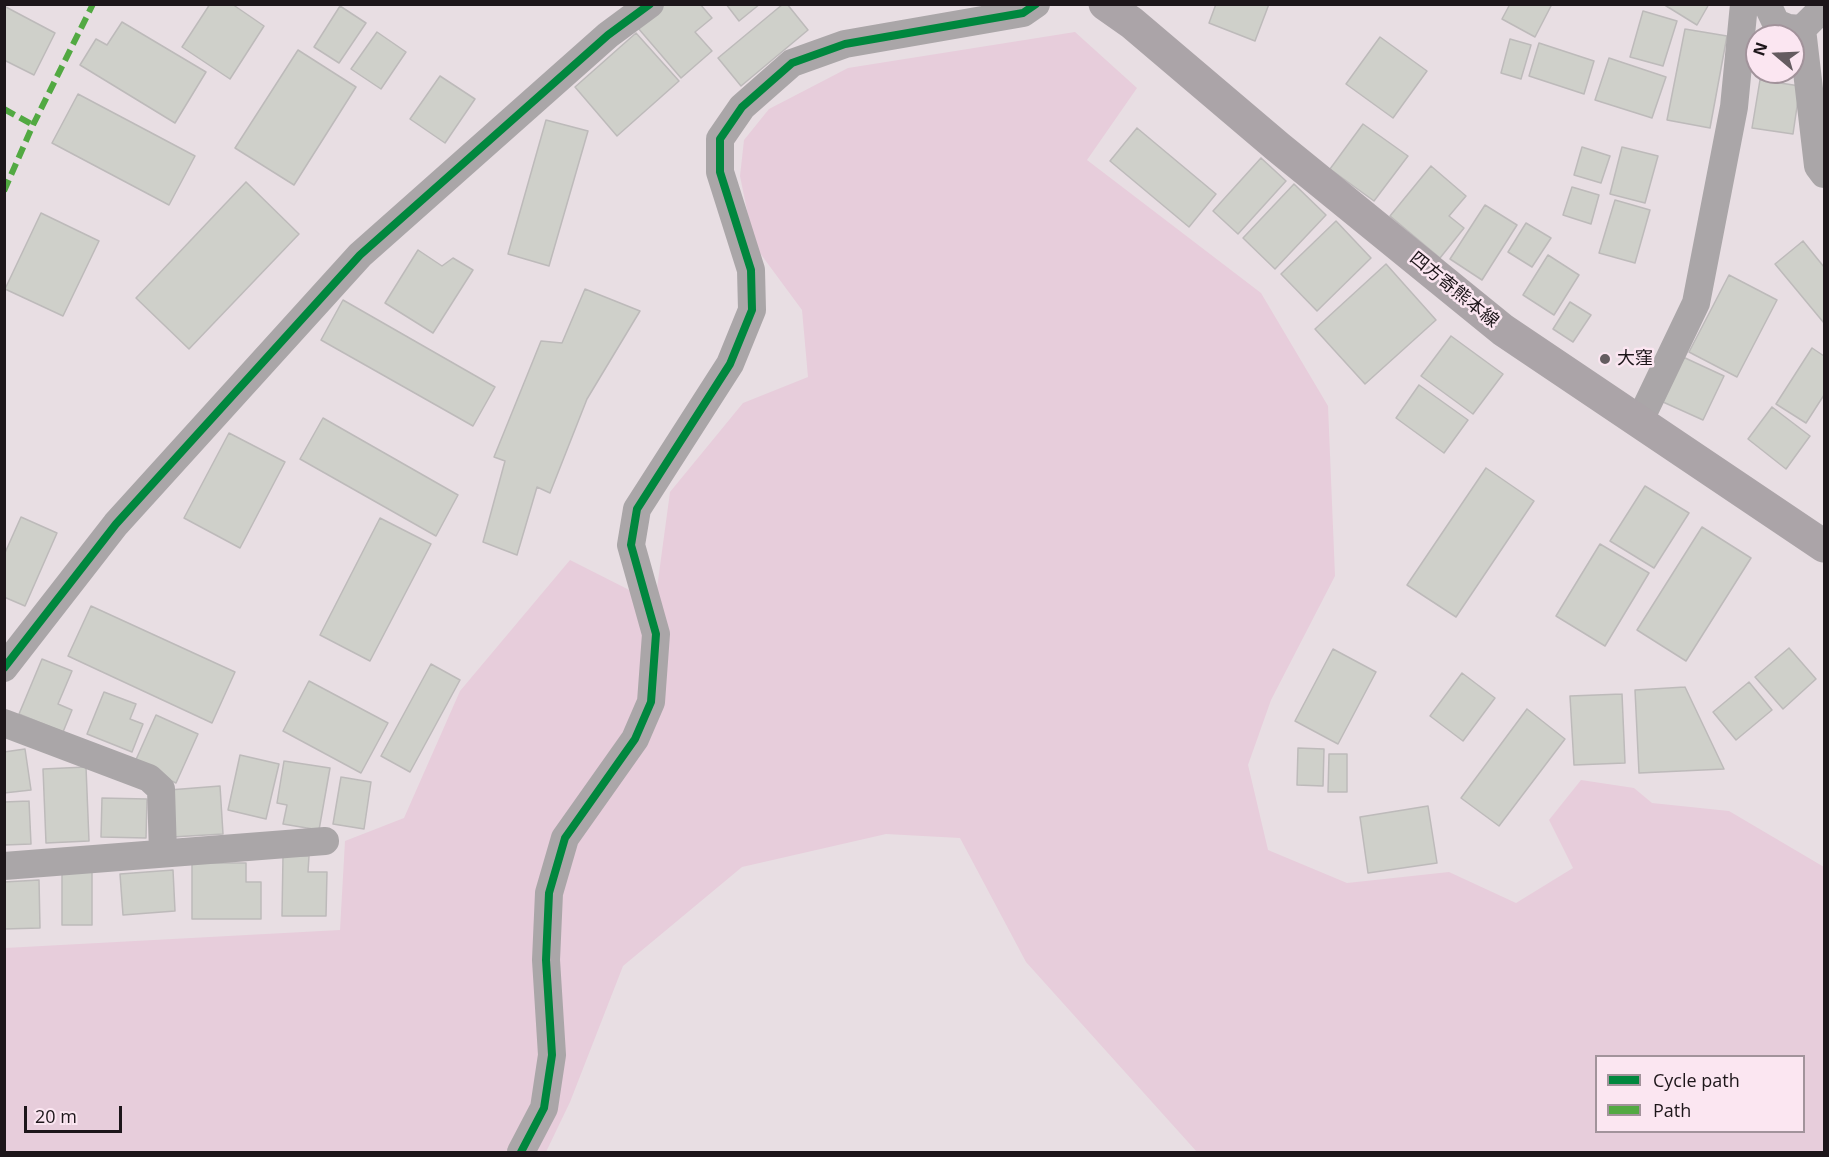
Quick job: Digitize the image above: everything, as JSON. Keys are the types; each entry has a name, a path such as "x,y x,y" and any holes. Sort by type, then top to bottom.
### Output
{"main road":[{"name":"四方寄熊本線","path":"1105,4 1132,23 1278,147 1503,330 1824,546"}],"street":[{"path":"4,668 116,524 360,255 608,35 650,4"},
{"path":"521,1152 544,1108 552,1055 546,960 549,893 565,838 635,739 651,702 656,634 631,545 637,509 730,364 752,310 751,270 720,172 720,139 742,107 792,63 845,44 1023,14 1036,4"},
{"path":"1639,422 1695,303 1715,216 1734,107 1744,4"},
{"path":"1767,4 1778,24"},
{"path":"1805,26 1824,7"},
{"path":"1805,55 1818,166 1824,174"},
{"path":"4,723 149,778 160,789 163,853"},
{"path":"4,866 325,841"}],"shaded area":[{"path":"1075,32 1137,88 1087,160 1261,293 1328,406 1335,576 1271,700 1248,765 1268,850 1347,883 1449,872 1516,903 1573,868 1549,820 1581,780 1634,788 1652,803 1729,811 1824,867 1824,1152 1197,1152 1026,962 960,838 886,834 742,867 623,966 570,1102 546,1152 5,1152 5,948 340,930 345,841 404,818 460,691 570,560 655,603 670,492 743,403 808,377 802,310 754,245 740,176 744,140 769,109 848,68"}],"building":[{"path":"210,4 232,4 264,26 230,79 182,47"},
{"path":"665,4 700,4 712,18 695,32 712,51 681,78 638,28"},
{"path":"726,4 760,4 739,21"},
{"path":"783,4 787,4 808,30 741,86 718,58"},
{"path":"1216,4 1269,4 1255,41 1209,23"},
{"path":"1510,4 1552,4 1535,37 1502,19"},
{"path":"1663,4 1709,4 1697,25"},
{"path":"4,6 55,33 34,75 4,60"},
{"path":"340,6 366,23 339,63 314,47"},
{"path":"1643,11 1677,21 1663,66 1630,57"},
{"path":"122,22 206,72 175,123 80,65 96,39 107,45"},
{"path":"1685,29 1727,36 1710,128 1667,120"},
{"path":"377,32 406,52 381,89 351,69"},
{"path":"636,33 679,81 617,136 575,87"},
{"path":"1380,37 1427,71 1393,118 1346,84"},
{"path":"1510,39 1531,45 1521,79 1501,73"},
{"path":"1539,43 1594,61 1584,94 1529,76"},
{"path":"298,50 356,87 294,185 235,148"},
{"path":"1609,58 1666,77 1652,118 1595,100"},
{"path":"440,76 475,99 445,143 410,119"},
{"path":"1759,84 1800,86 1793,134 1752,128"},
{"path":"78,94 195,156 169,205 52,143"},
{"path":"546,120 588,131 549,266 508,254"},
{"path":"1363,124 1408,156 1374,201 1330,169"},
{"path":"1137,128 1216,194 1189,227 1110,161"},
{"path":"1582,147 1610,156 1601,183 1574,175"},
{"path":"1622,147 1658,156 1645,203 1610,194"},
{"path":"1261,158 1286,181 1238,234 1213,211"},
{"path":"1431,166 1466,196 1449,216 1464,228 1440,258 1390,216"},
{"path":"246,182 299,234 189,349 136,298"},
{"path":"1294,184 1326,215 1275,269 1243,238"},
{"path":"1572,187 1599,195 1591,224 1563,215"},
{"path":"1615,200 1650,210 1635,263 1599,253"},
{"path":"1485,205 1517,225 1482,280 1450,259"},
{"path":"41,213 99,241 63,316 5,289"},
{"path":"1336,221 1371,258 1317,311 1281,274"},
{"path":"1526,223 1551,238 1532,267 1508,252"},
{"path":"1803,241 1824,267 1824,323 1775,264"},
{"path":"418,250 442,266 453,258 473,270 433,333 385,303"},
{"path":"1548,255 1579,275 1554,315 1523,295"},
{"path":"1386,264 1436,320 1365,384 1315,329"},
{"path":"1729,275 1777,300 1737,377 1689,352"},
{"path":"585,289 640,311 587,399 550,493 537,487 517,555 483,542 505,461 494,457 541,341 562,343"},
{"path":"343,300 495,387 473,426 321,340"},
{"path":"1570,302 1591,315 1573,342 1553,329"},
{"path":"1451,336 1503,374 1473,414 1421,376"},
{"path":"1812,348 1824,356 1824,395 1806,423 1776,404"},
{"path":"1683,357 1724,376 1703,420 1663,402"},
{"path":"1419,385 1468,420 1444,453 1396,418"},
{"path":"1772,407 1810,436 1786,469 1748,439"},
{"path":"323,418 458,495 436,536 300,459"},
{"path":"229,433 285,462 240,548 184,518"},
{"path":"1486,468 1534,501 1456,617 1407,585"},
{"path":"1645,486 1689,513 1654,568 1610,541"},
{"path":"21,517 57,533 25,606 4,597 4,555"},
{"path":"380,518 431,544 370,661 320,635"},
{"path":"1702,527 1751,558 1686,661 1637,630"},
{"path":"1600,544 1649,573 1605,646 1556,616"},
{"path":"91,606 235,672 212,723 68,656"},
{"path":"1789,648 1816,679 1783,709 1755,677"},
{"path":"1333,649 1376,672 1338,744 1295,721"},
{"path":"42,659 72,671 58,704 72,710 63,732 19,714"},
{"path":"431,664 460,680 410,772 381,756"},
{"path":"1462,673 1495,698 1463,741 1430,716"},
{"path":"309,681 388,723 361,773 283,731"},
{"path":"1749,682 1772,710 1736,740 1713,712"},
{"path":"1685,687 1724,769 1639,773 1635,690"},
{"path":"104,692 136,704 130,719 143,724 132,752 87,734"},
{"path":"1622,694 1625,763 1574,765 1570,696"},
{"path":"1527,709 1565,739 1499,826 1461,798"},
{"path":"156,715 198,734 176,783 134,764"},
{"path":"1298,748 1324,749 1323,786 1297,785"},
{"path":"25,749 31,790 4,793 4,752"},
{"path":"1329,754 1347,754 1347,792 1328,792"},
{"path":"240,755 279,764 266,819 228,810"},
{"path":"284,761 330,768 319,830 283,824 287,805 277,803"},
{"path":"86,767 89,841 46,843 43,769"},
{"path":"341,777 371,782 364,829 333,824"},
{"path":"220,786 223,834 172,837 169,790"},
{"path":"102,798 147,799 146,838 101,837"},
{"path":"29,801 31,844 4,845 4,802"},
{"path":"1428,806 1437,863 1368,873 1360,817"},
{"path":"283,856 309,856 308,872 327,872 326,916 282,916"},
{"path":"192,863 246,863 246,882 261,882 261,919 192,919"},
{"path":"173,870 175,911 123,915 120,874"},
{"path":"62,871 92,871 92,925 62,925"},
{"path":"39,880 40,928 4,929 4,882"}],"marked path":[{"path":"4,191 33,125 93,4"},
{"path":"4,109 33,125"}],"cycle path":[{"path":"4,668 116,524 360,255 608,35 650,4"},
{"path":"521,1152 544,1108 552,1055 546,960 549,893 565,838 635,739 651,702 656,634 631,545 637,509 730,364 752,310 751,270 720,172 720,139 742,107 792,63 845,44 1023,13 1036,4"}],"place":[{"name":"大窪","path":"1605,359"}]}
